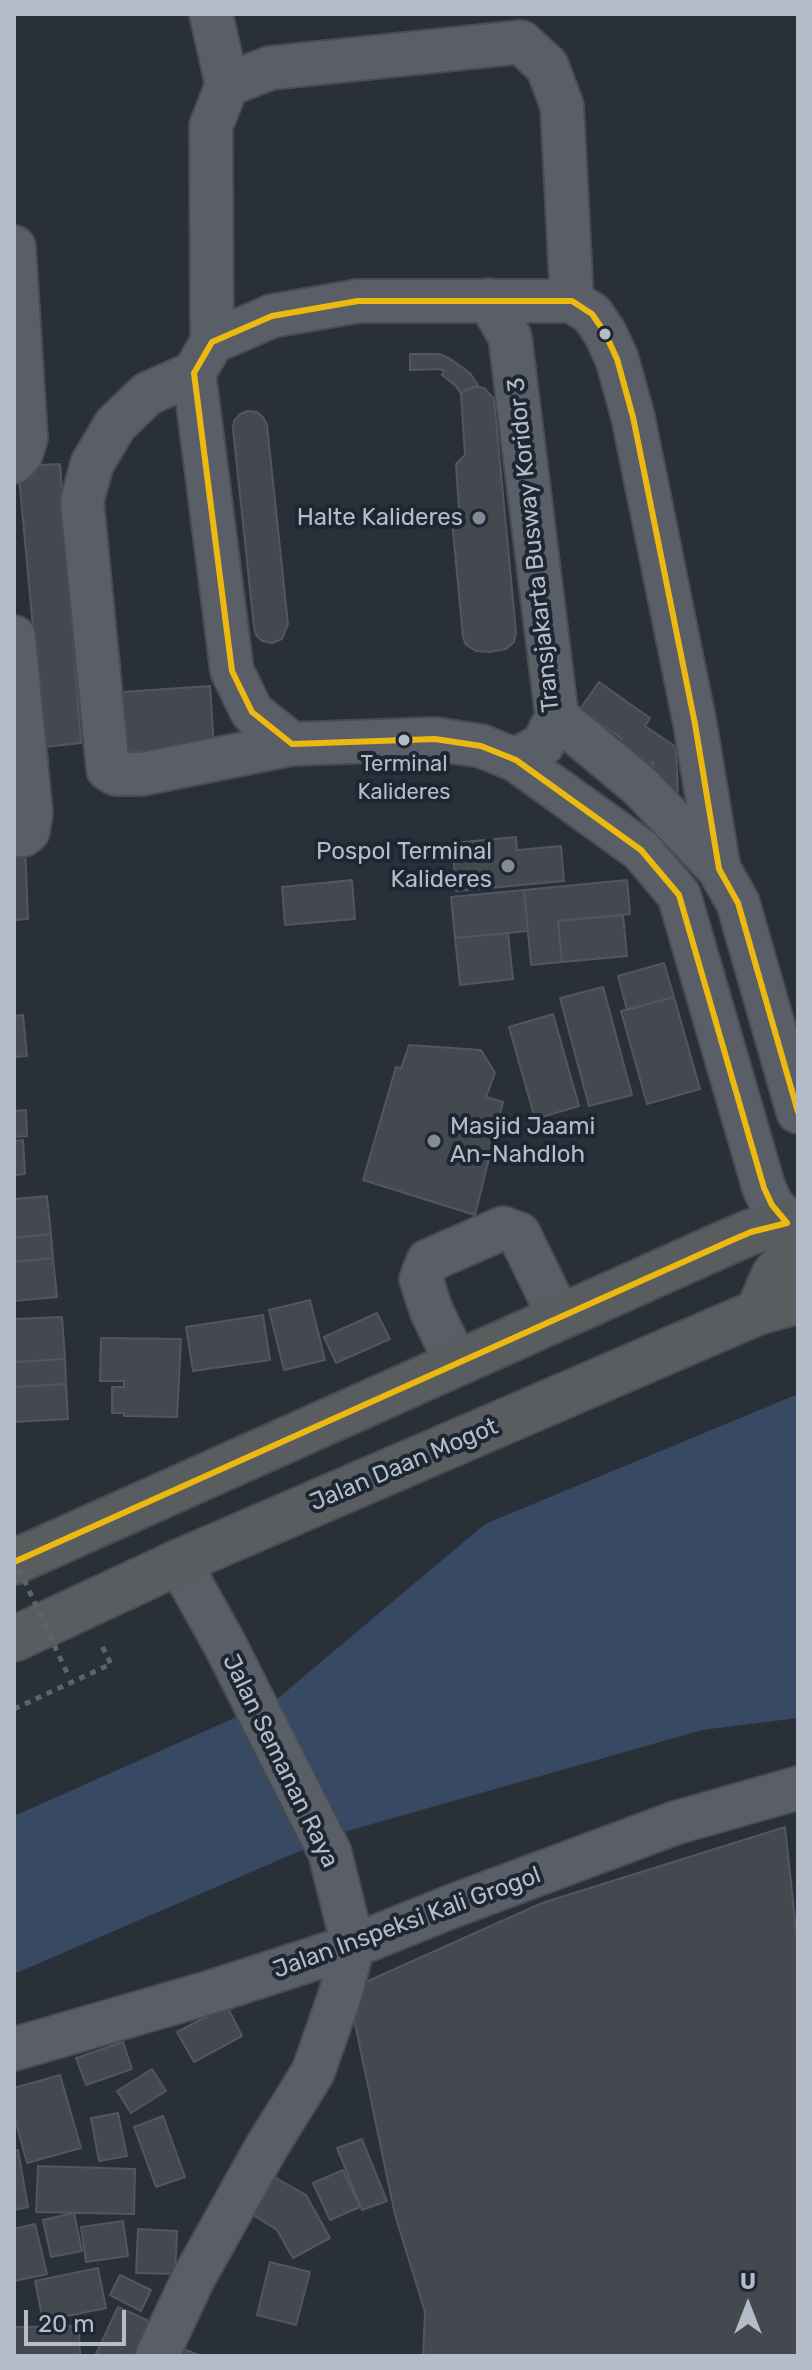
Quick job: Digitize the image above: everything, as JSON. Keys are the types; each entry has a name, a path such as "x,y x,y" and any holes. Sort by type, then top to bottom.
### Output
{"highway":[{"path":"778,1306 774,1275 796,1231"},
{"path":"14,1560 741,1237 796,1231"},
{"name":"Jalan Daan Mogot","path":"14,1639 179,1562 778,1306"}],"street":[{"path":"211,14 227,85 211,126 203,357 232,671 252,712 292,744"},
{"path":"227,85 270,68 518,28 547,66 562,106 572,301"},
{"path":"14,247 26,438 21,454 14,462"},
{"path":"719,869 695,724 633,417 617,359 592,314 572,301 489,300 358,301 272,316 147,394 115,425 92,464 82,501 108,769 116,774 142,774 292,744 435,739 481,746 516,760 641,850 679,895 764,1188 772,1205 796,1231"},
{"name":"Transjakarta Busway Koridor 3","path":"489,300 510,337 557,717 543,744 516,760"},
{"path":"14,637 31,814 28,831 14,836"},
{"path":"557,717 640,786 719,869 738,903 798,1112"},
{"path":"457,1364 431,1310 421,1279 428,1261 503,1228 519,1234 560,1318"},
{"name":"Jalan Semanan Raya","path":"157,2356 193,2279 266,2148 313,2072 340,1995 353,1946 330,1853 224,1643 179,1562"},
{"path":"798,1788 798,1797"},
{"name":"Jalan Inspeksi Kali Grogol","path":"14,2049 211,1992 353,1946 675,1823 798,1788"}],"path":[{"path":"14,1560 70,1680"},
{"path":"14,1709 70,1680 111,1664"}],"water":[{"path":"798,1394 798,1718 702,1730 344,1832 14,1974 14,1816 277,1699 485,1524"}],"building":[{"path":"410,354 439,354 449,358 470,373 479,387 467,389 461,394 440,369 410,370"},
{"name":"Halte Kalideres","path":"475,386 484,388 494,399 516,632 514,642 506,649 490,652 476,651 466,645 463,637 452,520 452,516 459,511 456,464 465,455 461,394"},
{"path":"248,411 257,412 267,425 288,624 282,639 272,643 262,641 254,627 233,429 234,421"},
{"path":"60,464 81,743 44,747 18,466"},
{"path":"599,682 650,718 645,726 676,747 678,793 654,794 653,761 642,776 611,754 622,739 580,709"},
{"path":"210,686 214,747 124,752 121,692"},
{"name":"Pospol Terminal Kalideres","path":"516,837 517,850 561,846 564,881 456,891 452,843"},
{"path":"14,844 25,844 28,919 14,920"},
{"path":"352,880 355,919 285,925 282,887"},
{"path":"627,880 630,914 558,921 562,962 531,965 524,890"},
{"path":"524,890 528,931 455,938 451,897"},
{"path":"623,915 627,956 562,962 558,921"},
{"path":"508,933 513,979 460,985 455,938"},
{"path":"664,963 674,997 627,1010 618,976"},
{"path":"603,987 632,1095 589,1106 560,998"},
{"path":"674,997 700,1089 647,1104 621,1011"},
{"path":"553,1014 579,1106 535,1119 509,1027"},
{"path":"23,1015 27,1056 14,1057 14,1016"},
{"name":"Masjid Jaami An-Nahdloh","path":"409,1045 481,1050 495,1073 486,1097 503,1102 475,1215 363,1180 396,1067 401,1068"},
{"path":"26,1110 27,1136 14,1137 14,1111"},
{"path":"23,1140 25,1174 14,1175 14,1141"},
{"path":"47,1196 51,1234 14,1238 14,1199"},
{"path":"51,1234 53,1258 14,1262 14,1238"},
{"path":"53,1258 57,1297 14,1301 14,1262"},
{"path":"310,1300 325,1360 284,1370 269,1310"},
{"path":"377,1313 390,1339 336,1363 324,1337"},
{"path":"263,1315 270,1360 193,1371 186,1327"},
{"path":"62,1317 65,1359 14,1362 14,1319"},
{"path":"101,1338 181,1339 177,1417 112,1413 112,1387 124,1387 124,1381 100,1381"},
{"path":"65,1359 66,1384 14,1387 14,1362"},
{"path":"66,1384 68,1419 14,1422 14,1387"},
{"path":"785,1827 798,1948 798,2356 423,2356 425,2312 395,2215 348,1990 542,1903"},
{"path":"227,2006 242,2036 194,2062 177,2032"},
{"path":"123,2042 132,2069 86,2085 76,2058"},
{"path":"152,2069 166,2091 131,2113 117,2091"},
{"path":"60,2075 81,2148 27,2163 14,2115 14,2088"},
{"path":"118,2113 127,2156 99,2161 91,2118"},
{"path":"163,2116 185,2177 156,2187 134,2127"},
{"path":"362,2139 387,2201 362,2210 337,2148"},
{"path":"18,2150 28,2207 14,2210 14,2151"},
{"path":"38,2166 135,2169 134,2214 36,2212"},
{"path":"343,2170 360,2207 330,2220 313,2183"},
{"path":"267,2173 306,2195 330,2238 293,2258 277,2230 244,2209"},
{"path":"74,2213 82,2251 51,2257 43,2220"},
{"path":"123,2221 128,2256 86,2262 81,2227"},
{"path":"35,2224 47,2274 14,2281 14,2229"},
{"path":"138,2229 177,2231 175,2274 136,2273"},
{"path":"270,2262 310,2272 296,2325 257,2315"},
{"path":"98,2268 106,2308 43,2321 35,2281"},
{"path":"120,2275 151,2290 141,2311 110,2295"},
{"path":"118,2307 151,2322 135,2356 95,2356"},
{"path":"79,2326 80,2356 14,2356 14,2327"},
{"path":"174,2345 201,2356 169,2356"}],"transit line":[{"path":"787,1223 772,1205 764,1188 679,895 641,850 516,760 481,746 435,739 292,744 252,712 232,671 194,373 212,342 272,316 358,301 572,301 592,314 617,359 633,417 695,724 719,869 738,903 798,1112"},
{"path":"14,1562 730,1241 787,1223"}],"place":[{"name":"Halte Kalideres","path":"479,518"},
{"name":"Terminal Kalideres","path":"404,740"},
{"name":"Pospol Terminal Kalideres","path":"508,866"},
{"name":"Masjid Jaami An-Nahdloh","path":"434,1141"}]}
